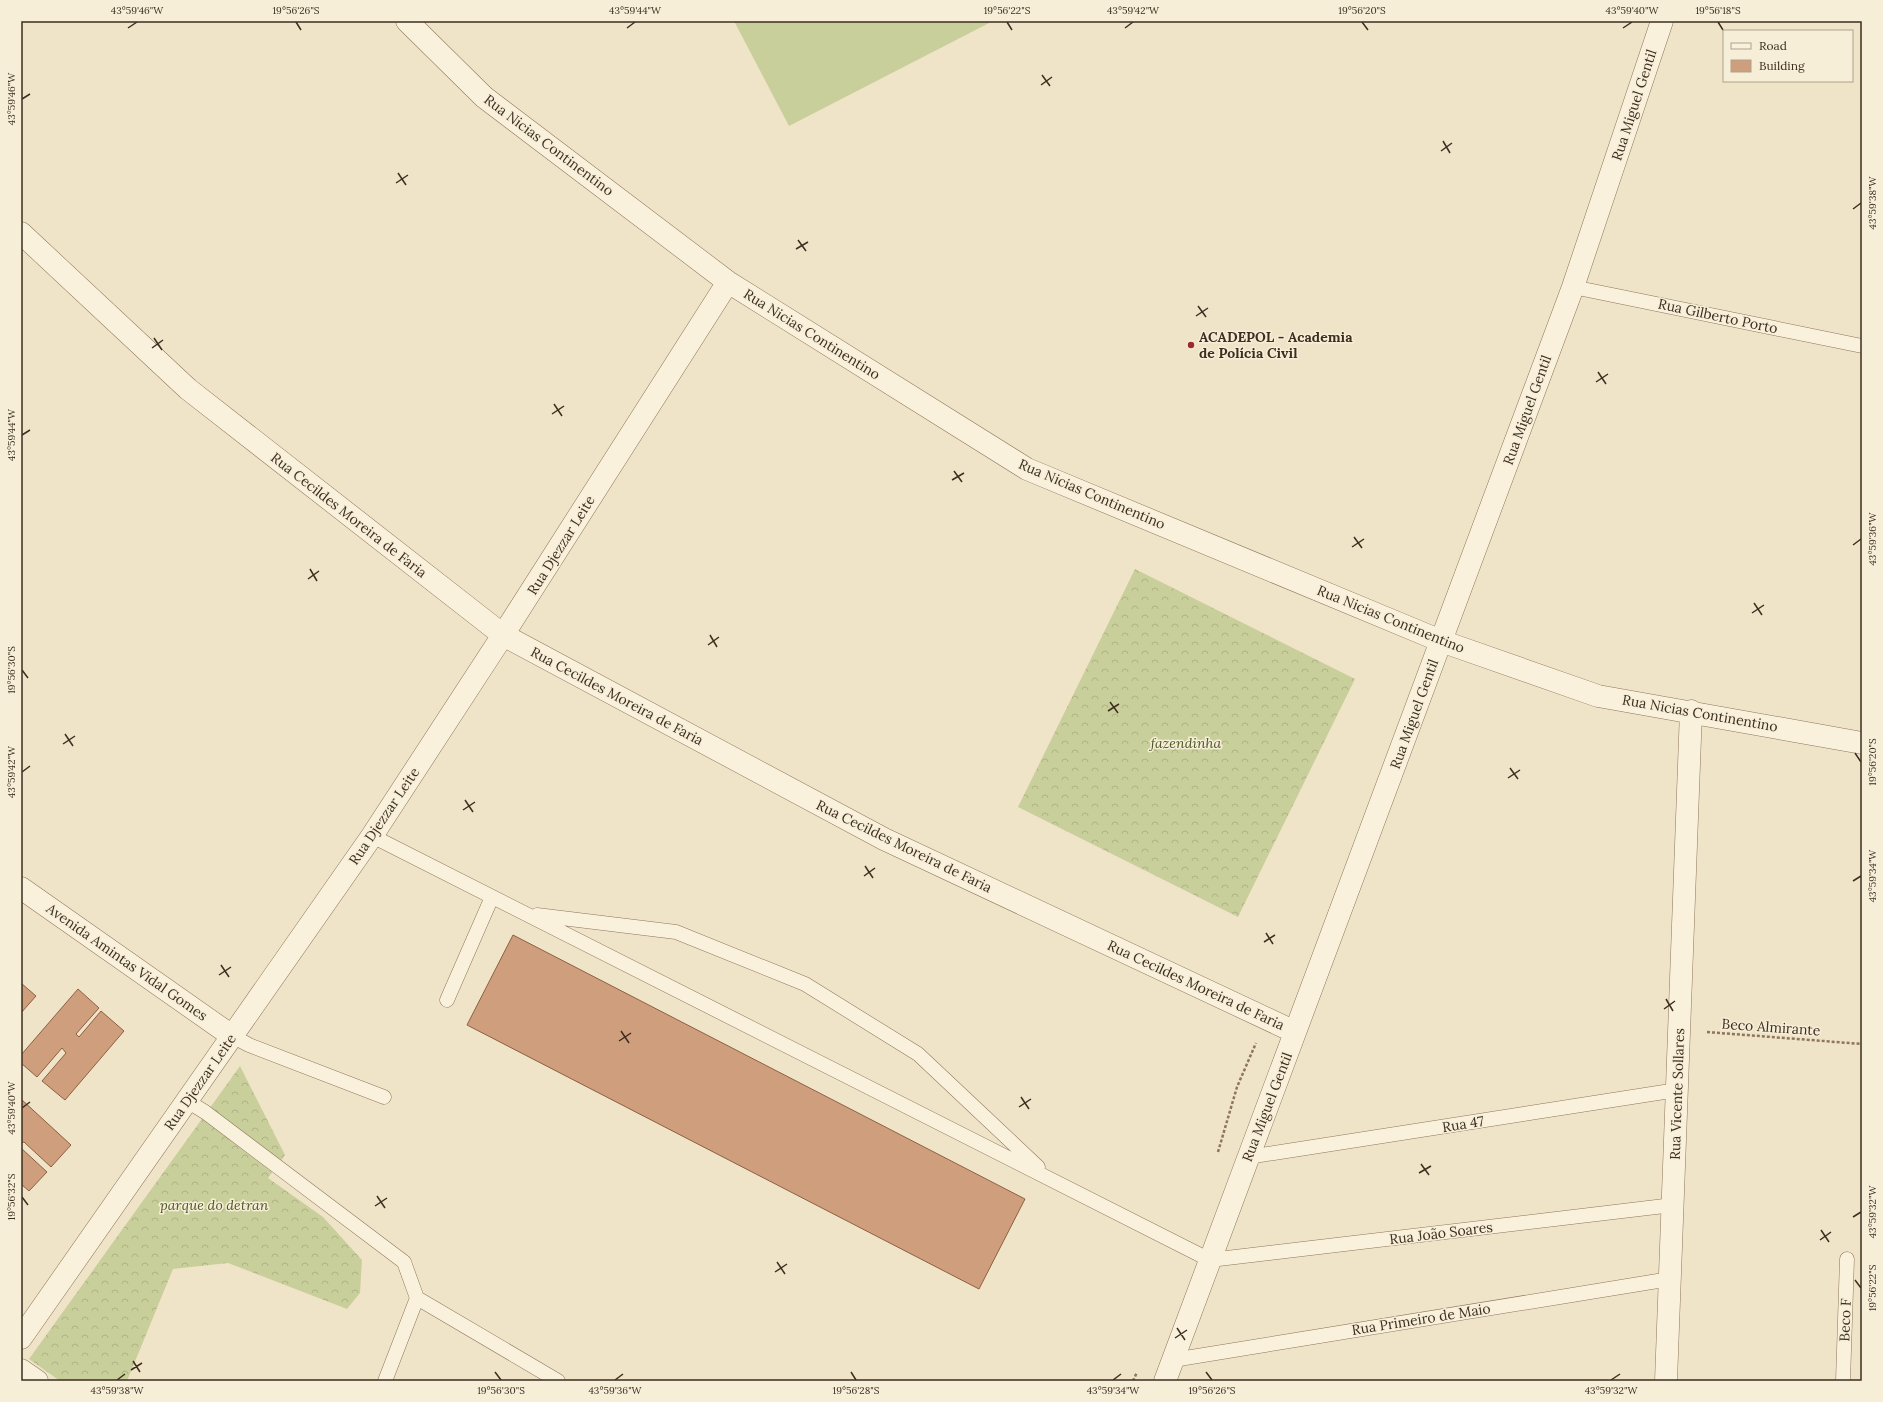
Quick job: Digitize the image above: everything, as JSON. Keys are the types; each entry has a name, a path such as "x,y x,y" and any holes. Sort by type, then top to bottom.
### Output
{"street":[{"name":"Rua Nicias Continentino","path":"407,21 484,97 728,282 1027,468 1441,641 1598,696 1691,711 1862,743"},
{"name":"Rua Miguel Gentil","path":"1165,1381 1573,287 1662,21"},
{"name":"Rua Cecildes Moreira de Faria","path":"21,233 188,389 503,635 884,839 1295,1032"},
{"name":"Rua Djezzar Leite","path":"21,1338 372,836 503,635 728,282"},
{"name":"Rua Vicente Sollares","path":"1666,1381 1691,711"},
{"name":"Avenida Amintas Vidal Gomes","path":"21,888 232,1036"},
{"path":"21,1370 36,1381"}],"lane":[{"name":"Rua Gilberto Porto","path":"1573,287 1862,346"},
{"path":"372,836 1210,1260"},
{"path":"447,1000 492,897"},
{"path":"526,914 676,932 805,984 918,1054 1050,1179"},
{"path":"232,1036 250,1045 384,1097"},
{"name":"Rua 47","path":"1248,1157 1677,1090"},
{"path":"187,1101 205,1112 404,1262 417,1298 558,1381"},
{"name":"Rua João Soares","path":"1210,1260 1673,1205"},
{"name":"Beco F","path":"1843,1381 1847,1259"},
{"name":"Rua Primeiro de Maio","path":"1173,1360 1670,1279"},
{"path":"385,1381 417,1298"}],"path":[{"name":"Beco Almirante","path":"1679,1030 1862,1044"}],"green space":[{"path":"734,21 993,21 789,126"},
{"name":"fazendinha","path":"1135,569 1355,679 1238,917 1018,807"},
{"name":"parque do detran","path":"240,1066 285,1155 268,1178 323,1217 362,1260 360,1293 347,1309 228,1263 173,1269 127,1381 60,1381 29,1359"}],"building":[{"path":"513,935 1025,1199 979,1289 467,1025"},
{"path":"21,983 36,996 21,1013"},
{"path":"78,989 99,1008 76,1034 79,1037 101,1011 124,1031 65,1100 42,1081 66,1053 62,1048 37,1077 21,1063 21,1055"},
{"path":"21,1099 71,1145 51,1167 24,1142 21,1143"},
{"path":"21,1148 47,1172 29,1191 21,1184"}],"place":[{"name":"ACADEPOL - Academia de Polícia Civil","path":"1191,345"}]}
